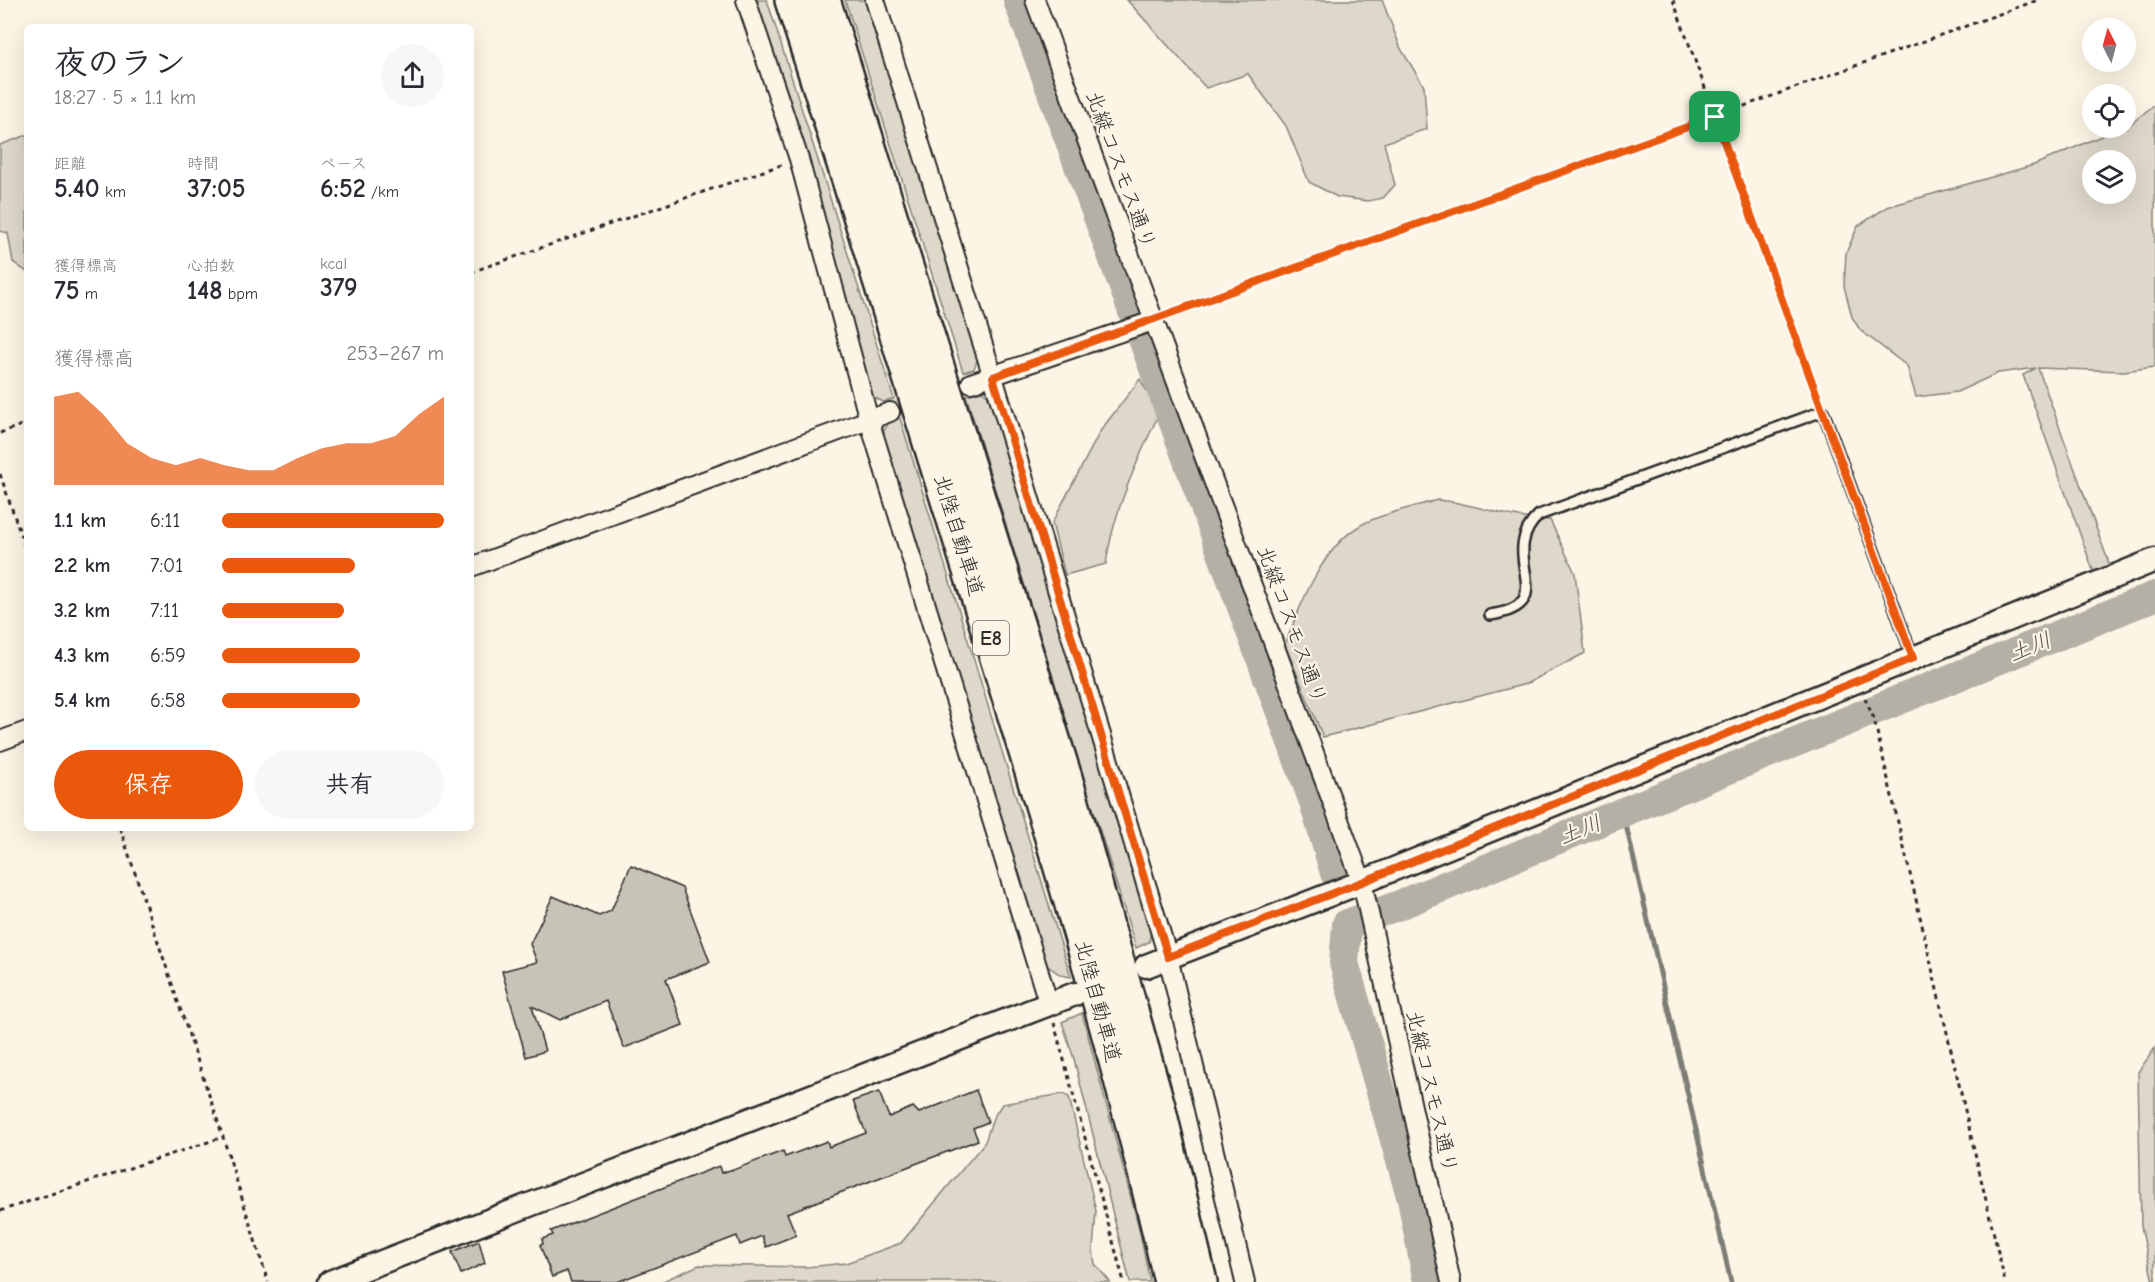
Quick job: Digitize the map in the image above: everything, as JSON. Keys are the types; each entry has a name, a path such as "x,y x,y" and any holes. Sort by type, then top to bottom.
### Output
{"highway":[{"name":"北陸自動車道","path":"792,0 1038,789 1098,999 1171,1282"},
{"name":"北陸自動車道","path":"823,0 1065,778 1158,1106 1200,1282"}],"street":[{"path":"746,0 799,159 869,420 1049,1005"},
{"path":"875,0 993,377 1168,957 1245,1282"},
{"name":"北縦コスモス通り","path":"1035,0 1144,323 1206,456 1363,887 1451,1282"},
{"path":"971,383 1144,323"},
{"path":"474,566 890,412"},
{"path":"1146,966 1363,887 2155,560"},
{"path":"0,741 24,732"},
{"path":"330,1282 1075,994"}],"lane":[{"path":"1490,615 1509,613 1517,608 1526,596 1528,588 1521,555 1523,539 1528,525 1539,515 1823,411 1913,658"}],"path":[{"path":"1673,0 1823,411"},
{"path":"1144,323 2038,0"},
{"path":"474,271 799,159"},
{"path":"0,433 24,424"},
{"path":"0,474 24,544"},
{"path":"1862,689 1874,719 2005,1282"},
{"path":"121,831 224,1137 268,1282"},
{"path":"1049,1005 1124,1282"},
{"path":"0,1211 224,1137"}],"shaded area":[{"path":"742,0 767,0 894,399 883,402 868,394"},
{"path":"845,0 866,0 980,352 974,369 963,372"},
{"path":"1127,0 1382,0 1401,49 1424,86 1427,129 1384,143 1395,185 1383,198 1368,201 1337,197 1309,182 1286,126 1248,74 1206,88"},
{"path":"2155,104 2155,367 2124,371 2038,368 2110,566 2094,573 2023,375 2036,368 1998,373 1957,392 1916,397 1907,366 1860,330 1852,317 1844,286 1846,253 1858,226 1887,207 2034,165 2097,138 2136,138 2136,120"},
{"path":"24,136 24,270 13,262 8,233 0,231 0,145"},
{"path":"1140,379 1159,414 1134,468 1120,506 1106,564 1065,575 1052,523 1101,430"},
{"path":"982,391 995,400 1153,922 1149,942 1136,948 966,395"},
{"path":"900,418 1071,977 1061,975 1043,963 882,434 889,422"},
{"path":"1437,500 1521,517 1550,520 1575,573 1585,653 1526,684 1323,737 1285,645 1305,595 1324,562 1347,535 1378,517"},
{"path":"1082,1013 1138,1224 1150,1282 1130,1282 1074,1059 1062,1022"},
{"path":"2155,1048 2155,1282 2153,1282 2141,1226 2138,1072"},
{"path":"1063,1094 1069,1097 1096,1211 1093,1250 1095,1264 1110,1282 661,1282 699,1265 807,1267 846,1263 901,1243 985,1142 993,1118 1002,1104"}],"building":[{"path":"631,865 682,888 710,962 666,979 683,1025 624,1048 606,1001 560,1020 532,1006 545,1051 526,1057 502,971 537,962 530,944 553,896 599,916 611,911"},
{"path":"976,1090 988,1122 973,1128 978,1140 787,1213 796,1235 766,1247 762,1236 740,1245 737,1236 617,1282 571,1282 567,1271 552,1277 540,1245 543,1244 542,1239 553,1235 551,1231 719,1166 721,1173 783,1151 785,1157 827,1141 829,1147 866,1133 853,1101 879,1092 889,1117 913,1107 919,1113"},
{"path":"479,1241 485,1263 461,1274 452,1252"}],"waterway":[{"path":"1018,0 1314,802 1335,873"},
{"name":"土川","path":"1428,1282 1412,1199 1344,963 1347,924 1397,906 2155,596"},
{"path":"1623,812 1731,1282"}],"tunnel":[{"path":"890,412 971,383"}],"route":[{"path":"1715,117 1913,658 1362,882 1168,957 993,377 1715,117"}]}
